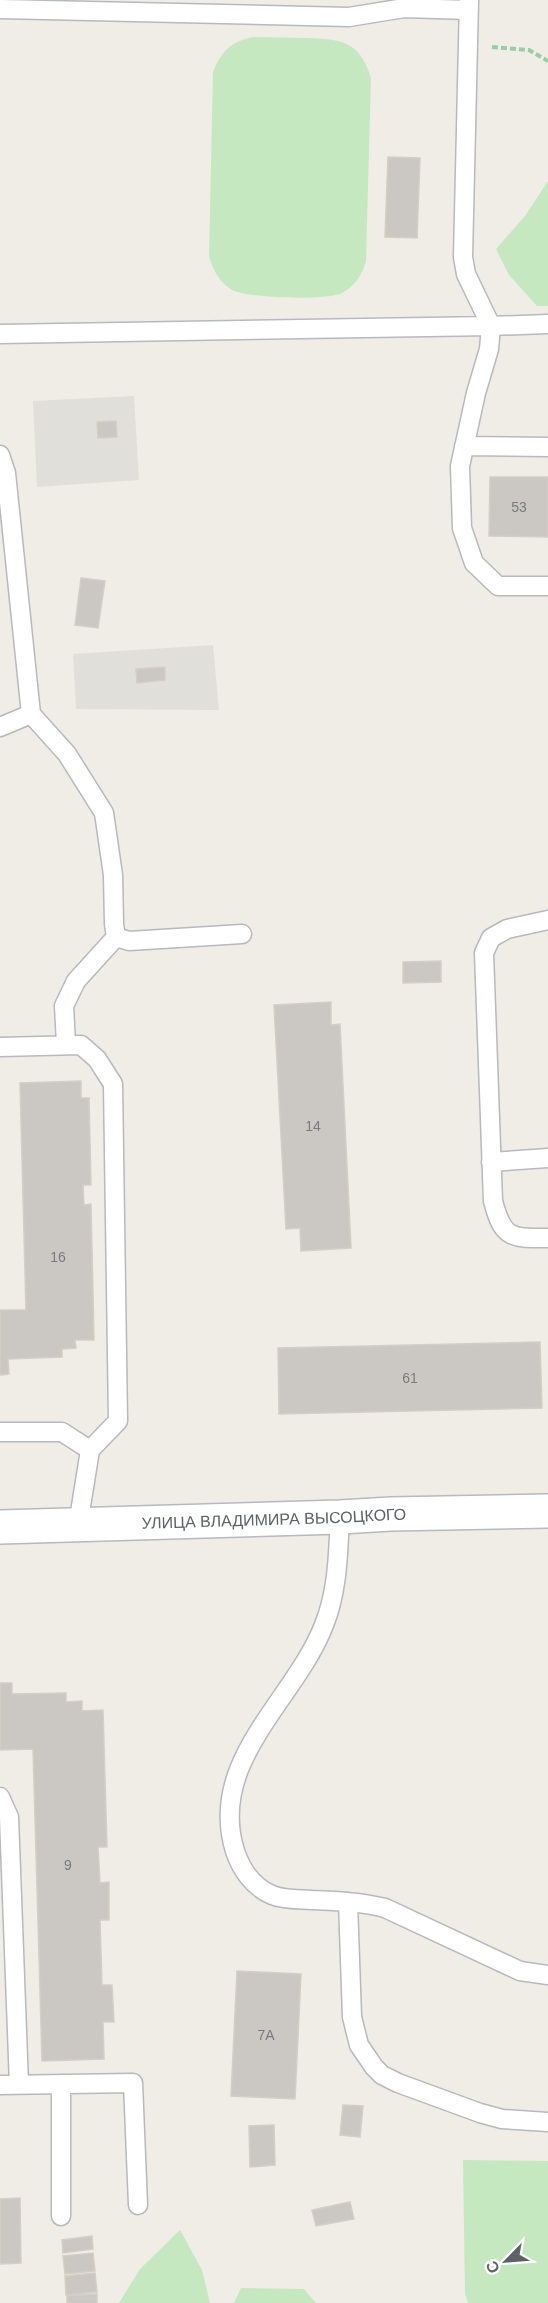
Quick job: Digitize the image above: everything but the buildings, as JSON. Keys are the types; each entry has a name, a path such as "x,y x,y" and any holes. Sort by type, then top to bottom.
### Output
{"street":[{"name":"УЛИЦА ВЛАДИМИРА ВЫСОЦКОГО","path":"0,1527 548,1511"}],"lane":[{"path":"0,9 349,17 404,8 469,5 463,257 466,274 490,326 489,349 476,393 460,466 462,528 474,563 498,586 548,586"},
{"path":"0,334 548,324"},
{"path":"464,446 548,447"},
{"path":"0,455 6,473 31,714 67,754 104,813 112,875 116,937"},
{"path":"0,727 31,714"},
{"path":"548,920 507,929 491,938 484,953 493,1201 498,1222 509,1234 523,1238 548,1238"},
{"path":"116,937 129,941 242,934"},
{"path":"66,1044 64,1006 76,981 116,937"},
{"path":"0,1047 81,1045 97,1059 113,1084 118,1421 90,1450 78,1524"},
{"path":"491,1162 548,1158"},
{"path":"0,1432 62,1432 90,1450"},
{"path":"340,1517 336,1579 324,1625 299,1671 247,1751 233,1789 229,1816 230,1835 238,1859 247,1876 258,1887 272,1895 365,1903 385,1908 520,1971 548,1975"},
{"path":"0,1797 9,1817 19,2085"},
{"path":"348,1902 352,2017 359,2045 374,2067 382,2075 398,2083 480,2113 502,2119 548,2122"},
{"path":"0,2085 132,2083 138,2205"},
{"path":"61,2084 61,2216"}],"path":[{"path":"468,46 529,50 548,61"}],"shaded area":[{"path":"134,396 139,480 37,487 33,401"},
{"path":"213,645 219,710 76,709 73,654"}],"green space":[{"path":"253,37 318,38 348,44 361,56 371,78 366,261 357,280 342,293 304,298 240,293 223,283 209,256 213,72 228,48 239,41"},
{"path":"548,181 548,306 537,306 509,275 496,249 525,216"},
{"path":"463,2160 548,2161 548,2303 468,2303 465,2294"},
{"path":"180,2230 202,2270 210,2303 119,2303 140,2269"},
{"path":"241,2288 304,2289 316,2303 234,2303"}]}
